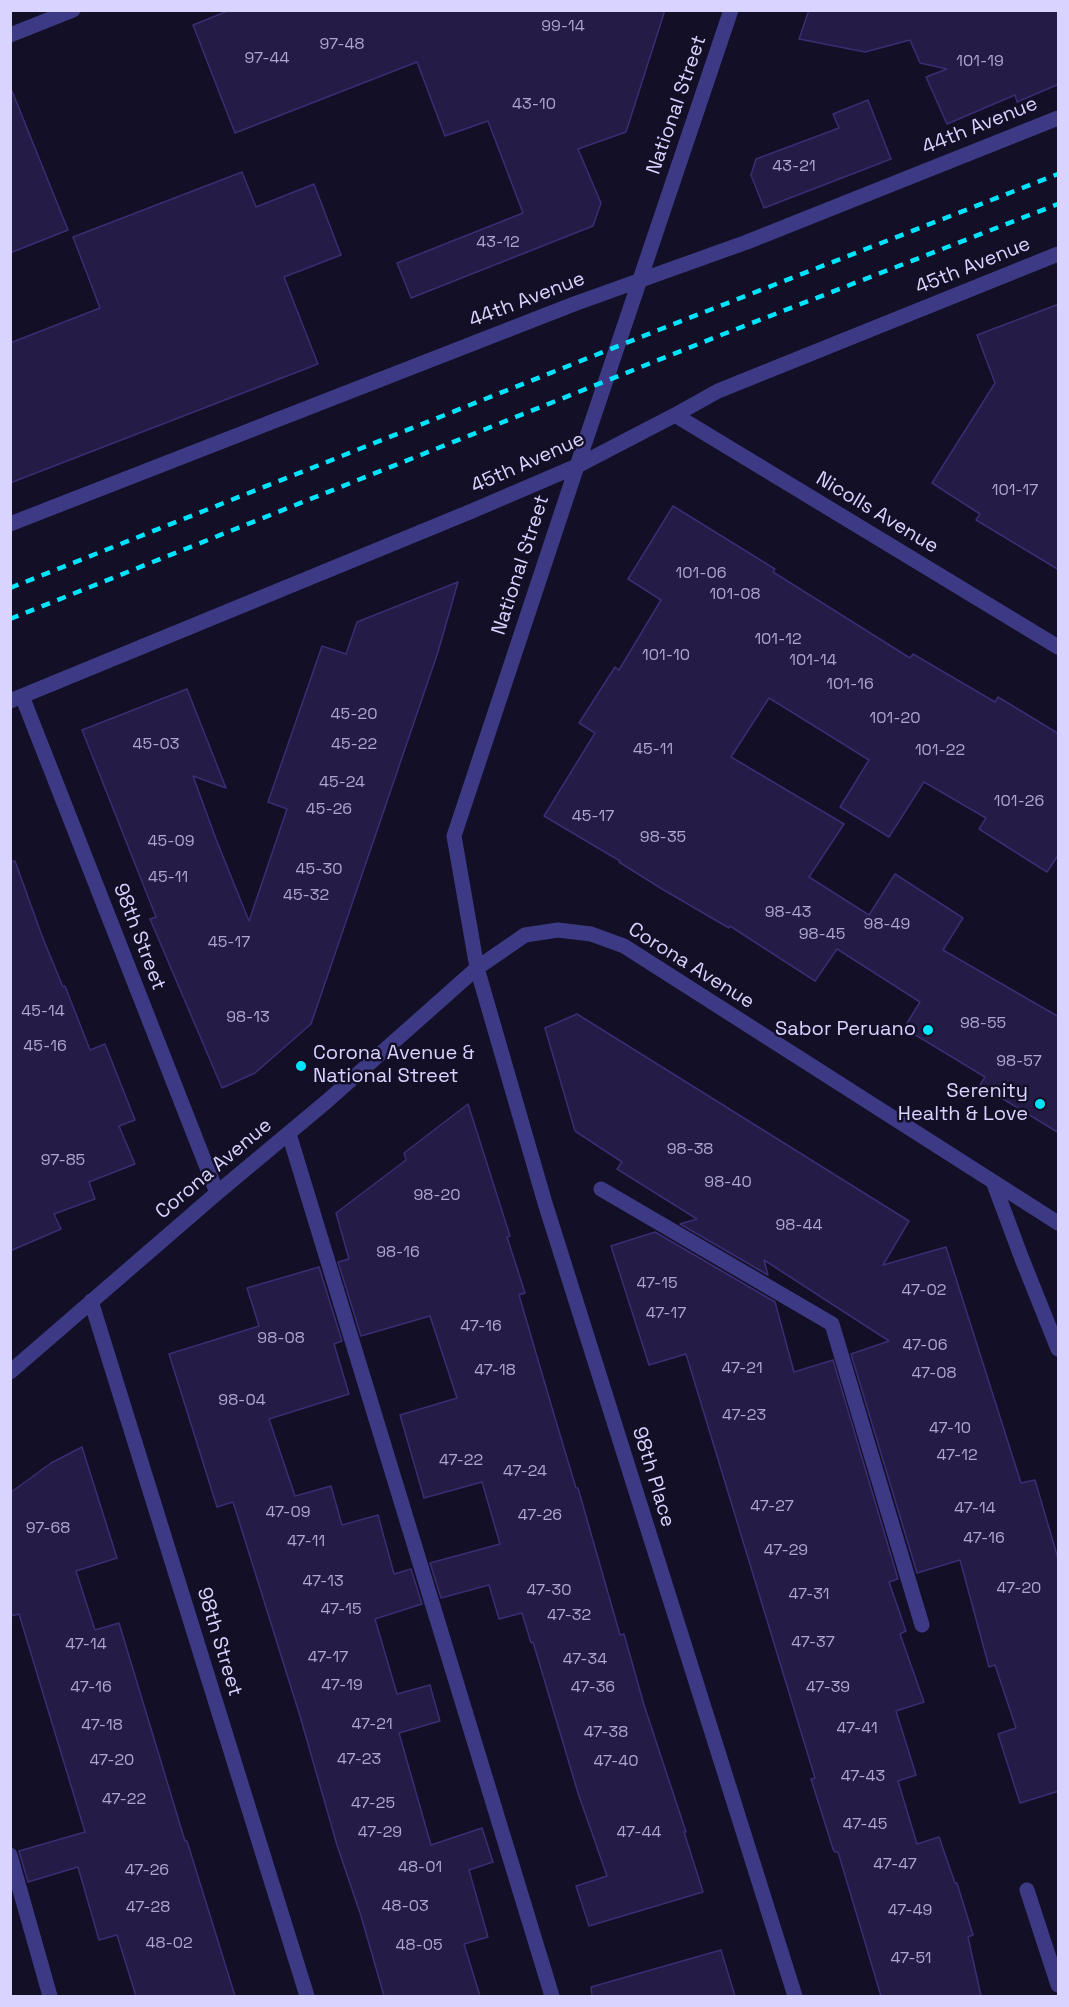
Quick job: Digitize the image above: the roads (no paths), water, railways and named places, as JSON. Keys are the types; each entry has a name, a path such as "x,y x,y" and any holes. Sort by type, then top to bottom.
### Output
{"street":[{"path":"10,35 73,10"},
{"name":"National Street","path":"477,968 454,836 731,10"},
{"name":"44th Avenue","path":"10,524 574,304 758,238 1059,118"},
{"name":"45th Avenue","path":"16,699 577,466 718,391 1059,254"},
{"name":"Nicolls Avenue","path":"675,415 1059,647"},
{"name":"98th Street","path":"16,699 217,1193"},
{"name":"Corona Avenue","path":"10,1372 217,1193 289,1134 477,968 525,935 558,930 591,934 624,946 994,1184 1059,1223"},
{"name":"98th Place","path":"477,968 549,1214 795,1996"},
{"path":"289,1134 552,1996"},
{"path":"994,1184 1022,1260 1059,1349"},
{"path":"601,1189 832,1324 922,1625"},
{"name":"98th Street","path":"92,1301 307,1996"},
{"path":"10,1855 50,1996"},
{"path":"1028,1890 1059,1985"}],"railway":[{"path":"10,588 1058,174"},
{"path":"10,619 716,337 1058,204"}],"place":[{"name":"Sabor Peruano","path":"928,1030"},
{"name":"Corona Avenue & National Street","path":"301,1066"},
{"name":"Serenity Health & Love","path":"1040,1104"}]}
